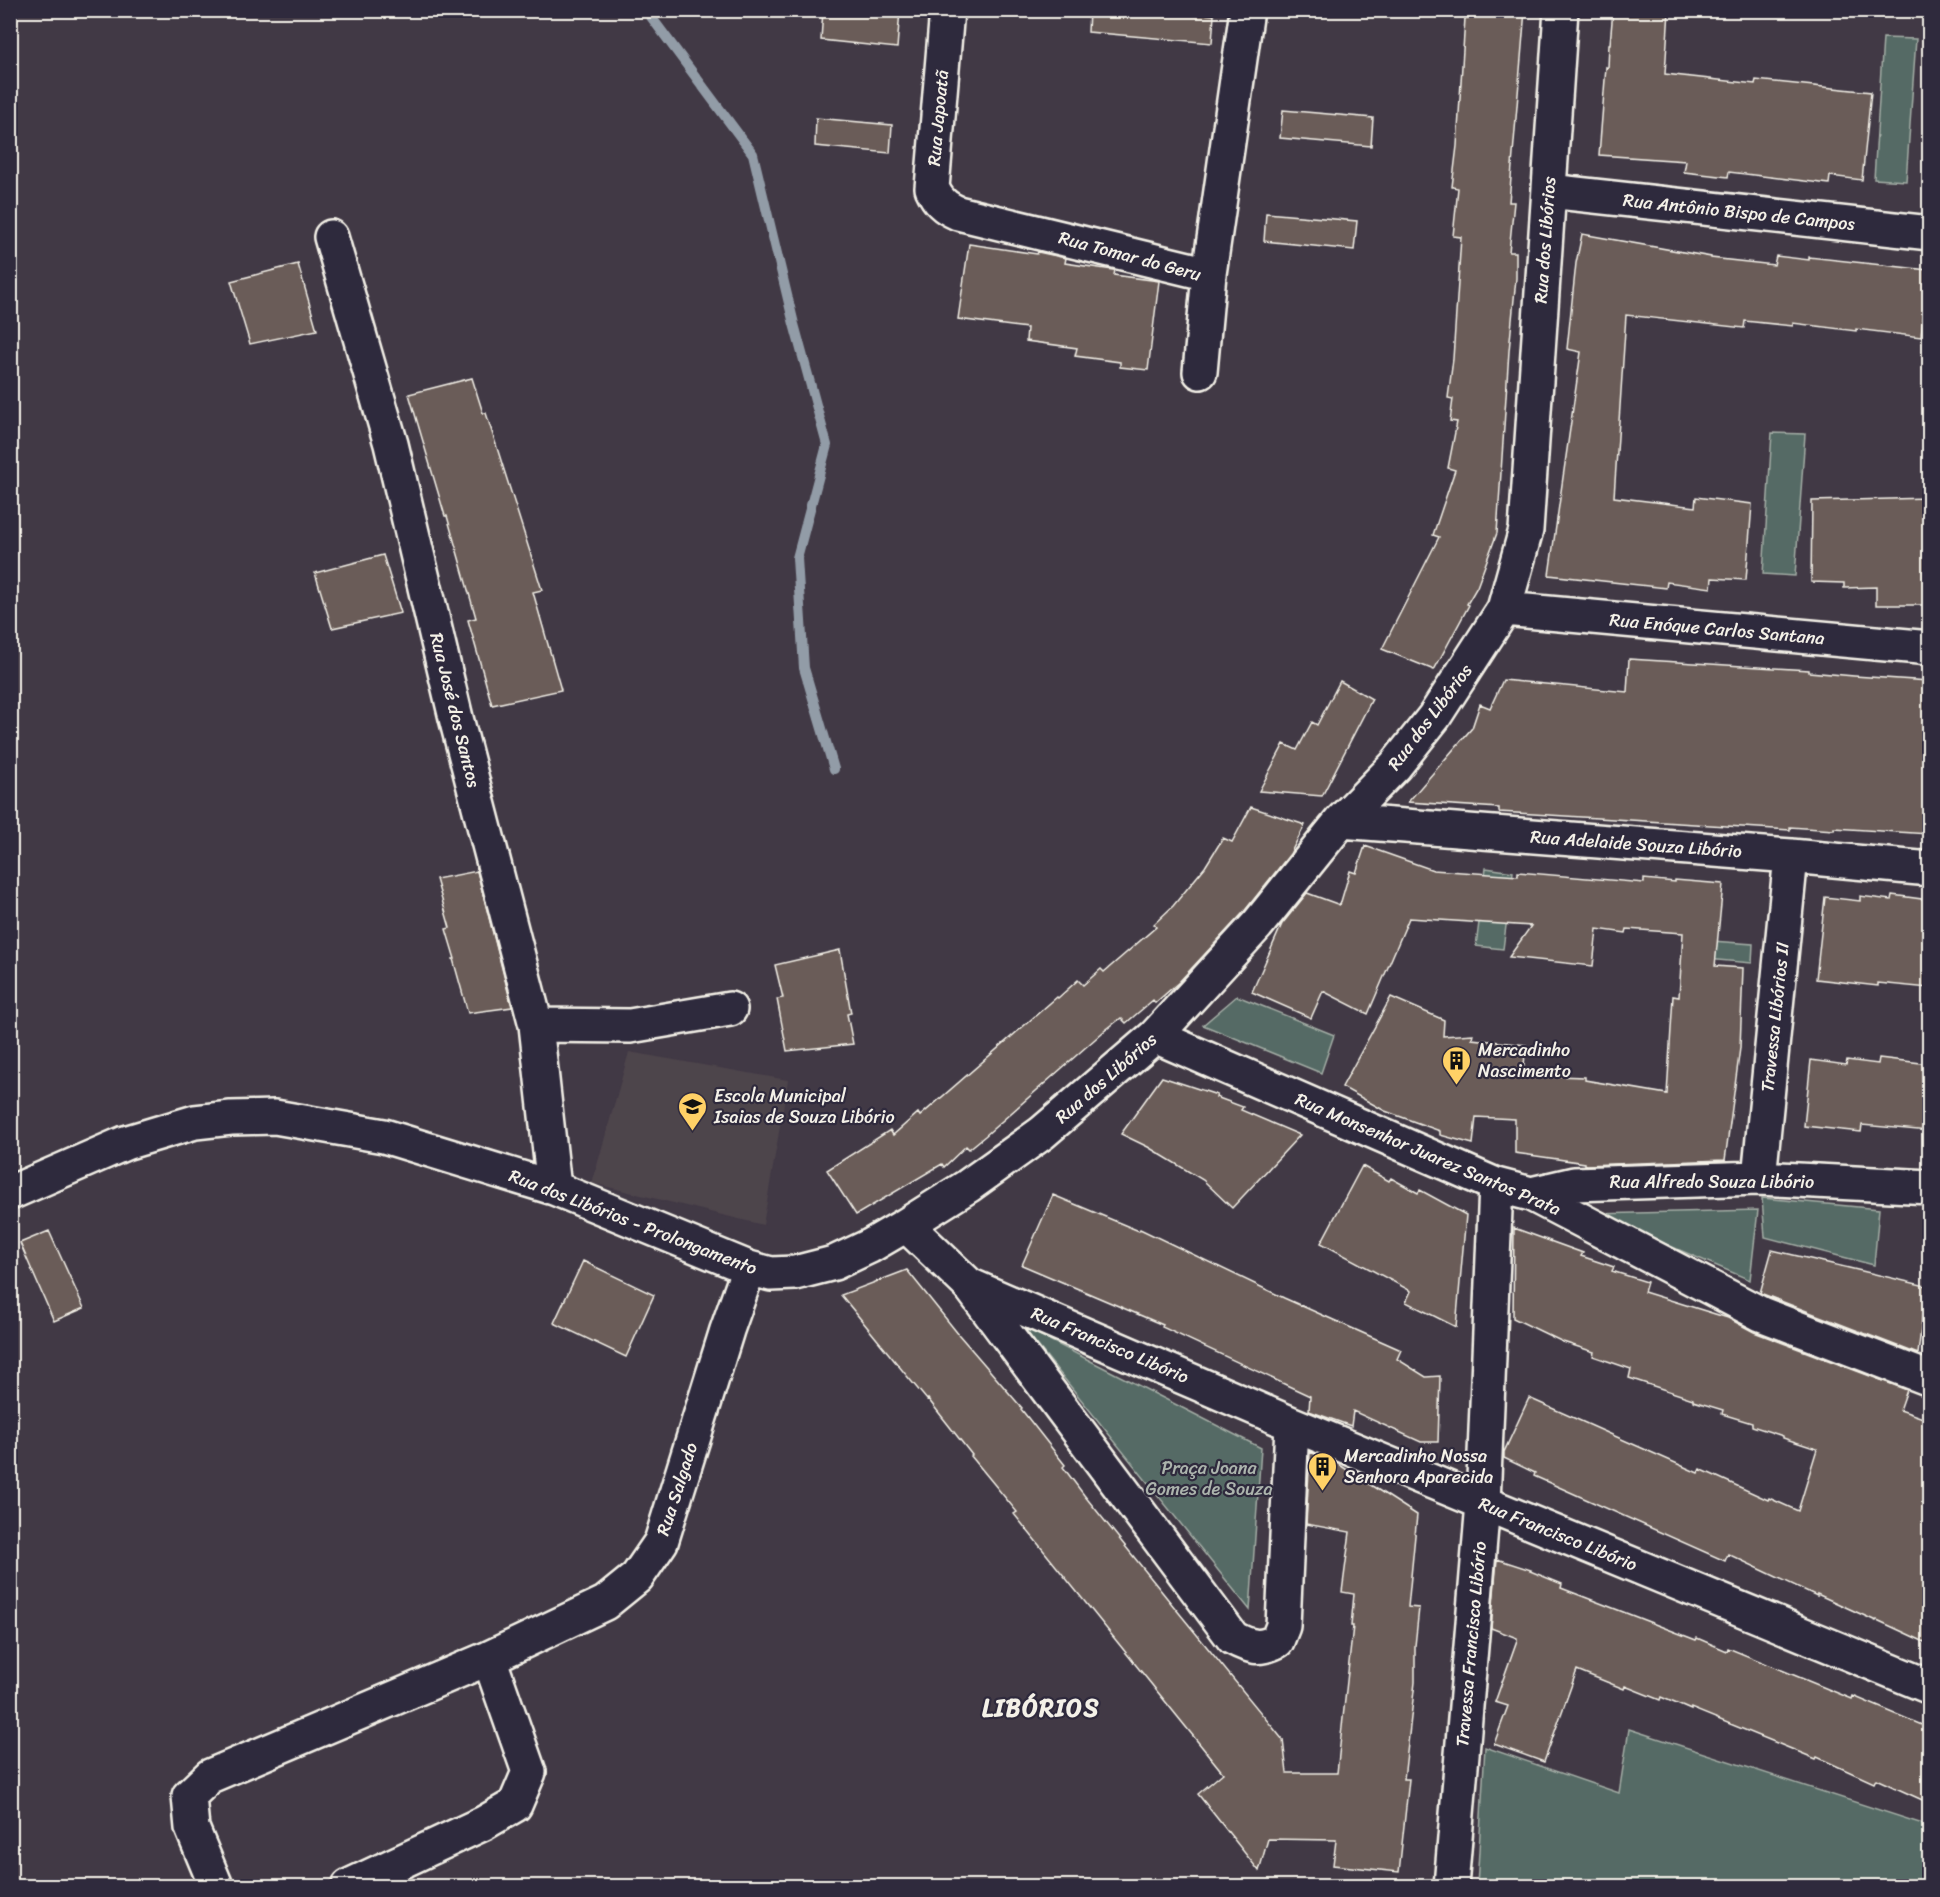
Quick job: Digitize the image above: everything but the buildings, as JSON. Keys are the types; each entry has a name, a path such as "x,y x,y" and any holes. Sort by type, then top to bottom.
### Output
{"street":[{"name":"Rua Japoatã","path":"947,10 932,188 945,207 958,213"},
{"path":"1209,274 1247,10"},
{"name":"Rua dos Libórios","path":"906,1225 968,1186 1042,1133 1155,1036 1257,926 1341,821 1395,766 1434,717 1504,609 1526,530 1561,10"},
{"name":"Rua Antônio Bispo de Campos","path":"1549,191 1929,233"},
{"name":"Rua Tomar do Geru","path":"958,213 1209,274 1200,372"},
{"name":"Rua José dos Santos","path":"332,237 392,444 456,717 536,1025 554,1188"},
{"name":"Rua Enóque Carlos Santana","path":"1504,609 1929,648"},
{"name":"Rua Adelaide Souza Libório","path":"1341,821 1929,869"},
{"name":"Travessa Libórios II","path":"1759,1178 1791,856"},
{"path":"536,1025 630,1026 730,1009"},
{"name":"Rua Monsenhor Juarez Santos Prata","path":"1155,1036 1497,1185 1531,1194 1761,1314 1929,1378"},
{"name":"Rua dos Libórios - Prolongamento","path":"10,1193 125,1143 195,1122 275,1117 384,1136 554,1188 749,1268 771,1274 795,1273 834,1263 906,1225"},
{"name":"Rua Alfredo Souza Libório","path":"1531,1194 1574,1184 1759,1178 1929,1187"},
{"name":"Travessa Francisco Libório","path":"1450,1887 1483,1503 1497,1185"},
{"name":"Rua Francisco Libório","path":"906,1225 969,1285 1292,1424 1929,1687"},
{"name":"Rua Salgado","path":"216,1887 192,1828 189,1796 210,1776 489,1658 605,1604 637,1577 661,1542 727,1330 749,1268"},
{"path":"969,1285 1233,1638 1248,1646 1265,1647 1277,1641 1282,1626 1292,1424"},
{"path":"350,1887 484,1823 515,1805 529,1773 489,1658"}],"shaded area":[{"name":"Escola Municipal Isaias de Souza Libório","path":"629,1052 788,1080 763,1225 592,1183"}],"green space":[{"path":"1883,38 1916,39 1906,181 1874,179"},
{"path":"1772,433 1805,434 1795,576 1763,574"},
{"path":"1486,868 1513,872 1503,949 1476,946"},
{"path":"1684,939 1753,944 1752,963 1683,957"},
{"path":"1237,996 1334,1035 1321,1073 1203,1025"},
{"path":"1762,1198 1879,1209 1874,1265 1765,1237"},
{"path":"1758,1210 1750,1280 1595,1214"},
{"name":"Praça Joana Gomes de Souza","path":"1022,1326 1261,1448 1250,1610"},
{"path":"1629,1729 1929,1826 1929,1886 1477,1886 1485,1747 1619,1793"}],"waterway":[{"path":"646,10 753,154 794,324 827,445 797,558 804,668 834,769"}],"place":[{"name":"Mercadinho Nascimento","path":"1457,1086"},
{"name":"Escola Municipal Isaias de Souza Libório","path":"693,1132"},
{"name":"Mercadinho Nossa Senhora Aparecida","path":"1323,1492"}],"district":[{"name":"LIBÓRIOS","path":"1041,1708"}]}
